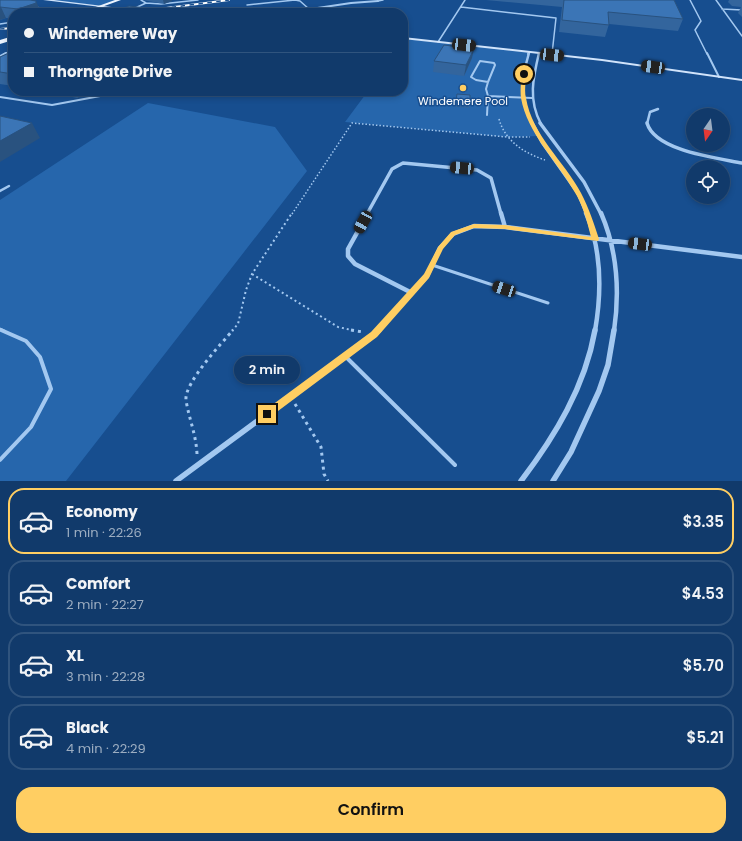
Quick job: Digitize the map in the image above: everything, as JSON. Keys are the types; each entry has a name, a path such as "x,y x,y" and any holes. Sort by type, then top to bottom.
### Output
{"main road":[{"path":"45,0 122,8"},
{"path":"96,8 119,0"},
{"path":"408,39 539,53 742,80"}],"street":[{"path":"318,8 378,1"},
{"path":"521,481 554,435 574,397 588,362 595,337 600,299 600,271 596,239 583,202 527,114 523,98 523,79 529,52"},
{"path":"539,53 532,98 536,113 542,124 585,182 598,206 611,241 617,278 618,299 611,354 601,389 574,447 553,481"},
{"path":"658,109 650,112 648,124 653,134 662,141 688,152 742,163"},
{"path":"412,293 355,264 348,256 348,249 392,169 397,165 403,163 470,169 486,173 491,178 505,227"},
{"path":"176,481 182,479 198,465 290,396 374,335 427,276 440,248 453,234 474,226 505,227 742,257"}],"lane":[{"path":"141,0 146,3"},
{"path":"134,8 146,3 161,4 198,0"},
{"path":"247,5 295,0 300,1 308,8"},
{"path":"378,1 383,0"},
{"path":"438,42 465,0"},
{"path":"690,0 701,21 695,30 719,76"},
{"path":"716,0 742,36"},
{"path":"29,6 43,8"},
{"path":"461,7 556,18 552,55"},
{"path":"722,8 742,10"},
{"path":"737,29 742,30"},
{"path":"487,115 488,96 486,92 494,63 480,61 471,77 476,80 488,82"},
{"path":"0,97 52,105 100,96"},
{"path":"488,96 532,98"},
{"path":"0,191 9,186"},
{"path":"432,265 548,303"},
{"path":"0,329 26,341 40,357 51,389 31,427 0,460"},
{"path":"345,356 456,465"}],"path":[{"path":"499,119 507,137 532,156 560,164"},
{"path":"198,465 196,437 186,398 194,377 238,324 246,290 252,274 352,122 507,137 540,136"},
{"path":"252,274 338,327 374,335"},
{"path":"290,396 321,447 324,474 328,481"}],"shaded area":[{"path":"45,0 119,0 101,6"},
{"name":"Windemere Pool","path":"408,39 529,52 522,85 527,114 540,136 507,137 345,122 364,96 408,96"},
{"path":"148,103 275,127 307,171 66,481 0,481 0,200"}],"building":[{"path":"0,0 36,1 36,3 21,8 0,7"},
{"path":"564,0 674,0 683,19 608,12 609,25 562,20"},
{"path":"129,6 145,8 124,8"},
{"path":"444,45 474,49 466,65 434,61"},
{"path":"8,53 8,73 0,72 0,57"},
{"path":"457,94 470,95 470,101 456,100"},
{"path":"0,116 32,123 0,141"}],"railway":[{"path":"166,8 229,0"},
{"path":"0,29 8,28"}],"place":[{"name":"Windemere Pool","path":"463,88"}],"route":[{"path":"267,414 374,335 427,276 440,248 453,234 474,226 505,227 596,239 578,192 544,143 527,114 524,104 522,85 524,74"}]}
